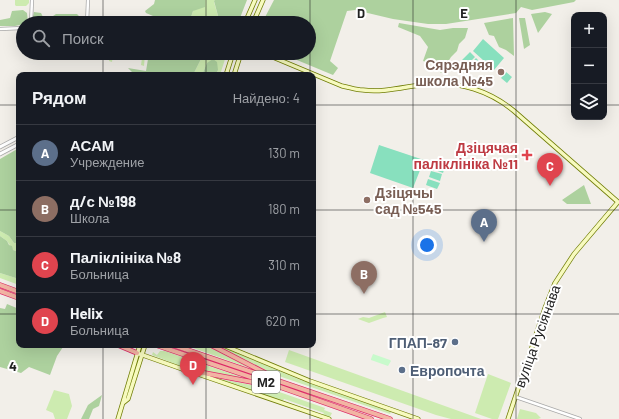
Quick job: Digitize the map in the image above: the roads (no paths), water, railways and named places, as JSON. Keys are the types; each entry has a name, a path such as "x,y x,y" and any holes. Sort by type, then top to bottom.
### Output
{"highway":[{"path":"0,285 16,291"},
{"path":"0,291 16,297"},
{"path":"125,348 137,353"},
{"name":"М2","path":"164,348 390,419"},
{"name":"М2","path":"181,348 284,385 371,419"},
{"path":"216,348 284,385"},
{"path":"183,369 284,385"}],"main road":[{"path":"248,16 255,0"},
{"path":"256,16 263,0"},
{"path":"227,72 231,60"},
{"path":"235,72 239,60"},
{"path":"280,60 308,72"},
{"path":"316,75 353,89 375,90 436,83 452,84 481,91 511,108 618,202"},
{"name":"вуліца Русіянава","path":"508,419 545,308 555,283 574,254 618,202"},
{"path":"118,419 123,403 123,397 139,348"},
{"path":"123,403 128,398 144,348"},
{"path":"230,348 310,381 418,419"},
{"path":"137,353 329,419"}],"street":[{"path":"31,16 32,0"},
{"path":"87,16 88,0"},
{"path":"0,28 16,28"},
{"path":"0,147 16,139"},
{"path":"0,154 16,146"},
{"path":"516,397 580,419"}],"place":[{"name":"Сярэдняя школа №45","path":"501,72"},
{"name":"Дзіцячая паліклініка №11","path":"527,155"},
{"name":"Паліклініка №8","path":"550,186"},
{"name":"Дзіцячы сад №545","path":"367,200"},
{"name":"АСАМ","path":"484,242"},
{"name":"д/с №198","path":"364,294"},
{"name":"ГПАП-87","path":"455,342"},
{"name":"Европочта","path":"402,370"},
{"name":"Helix","path":"193,385"}]}
